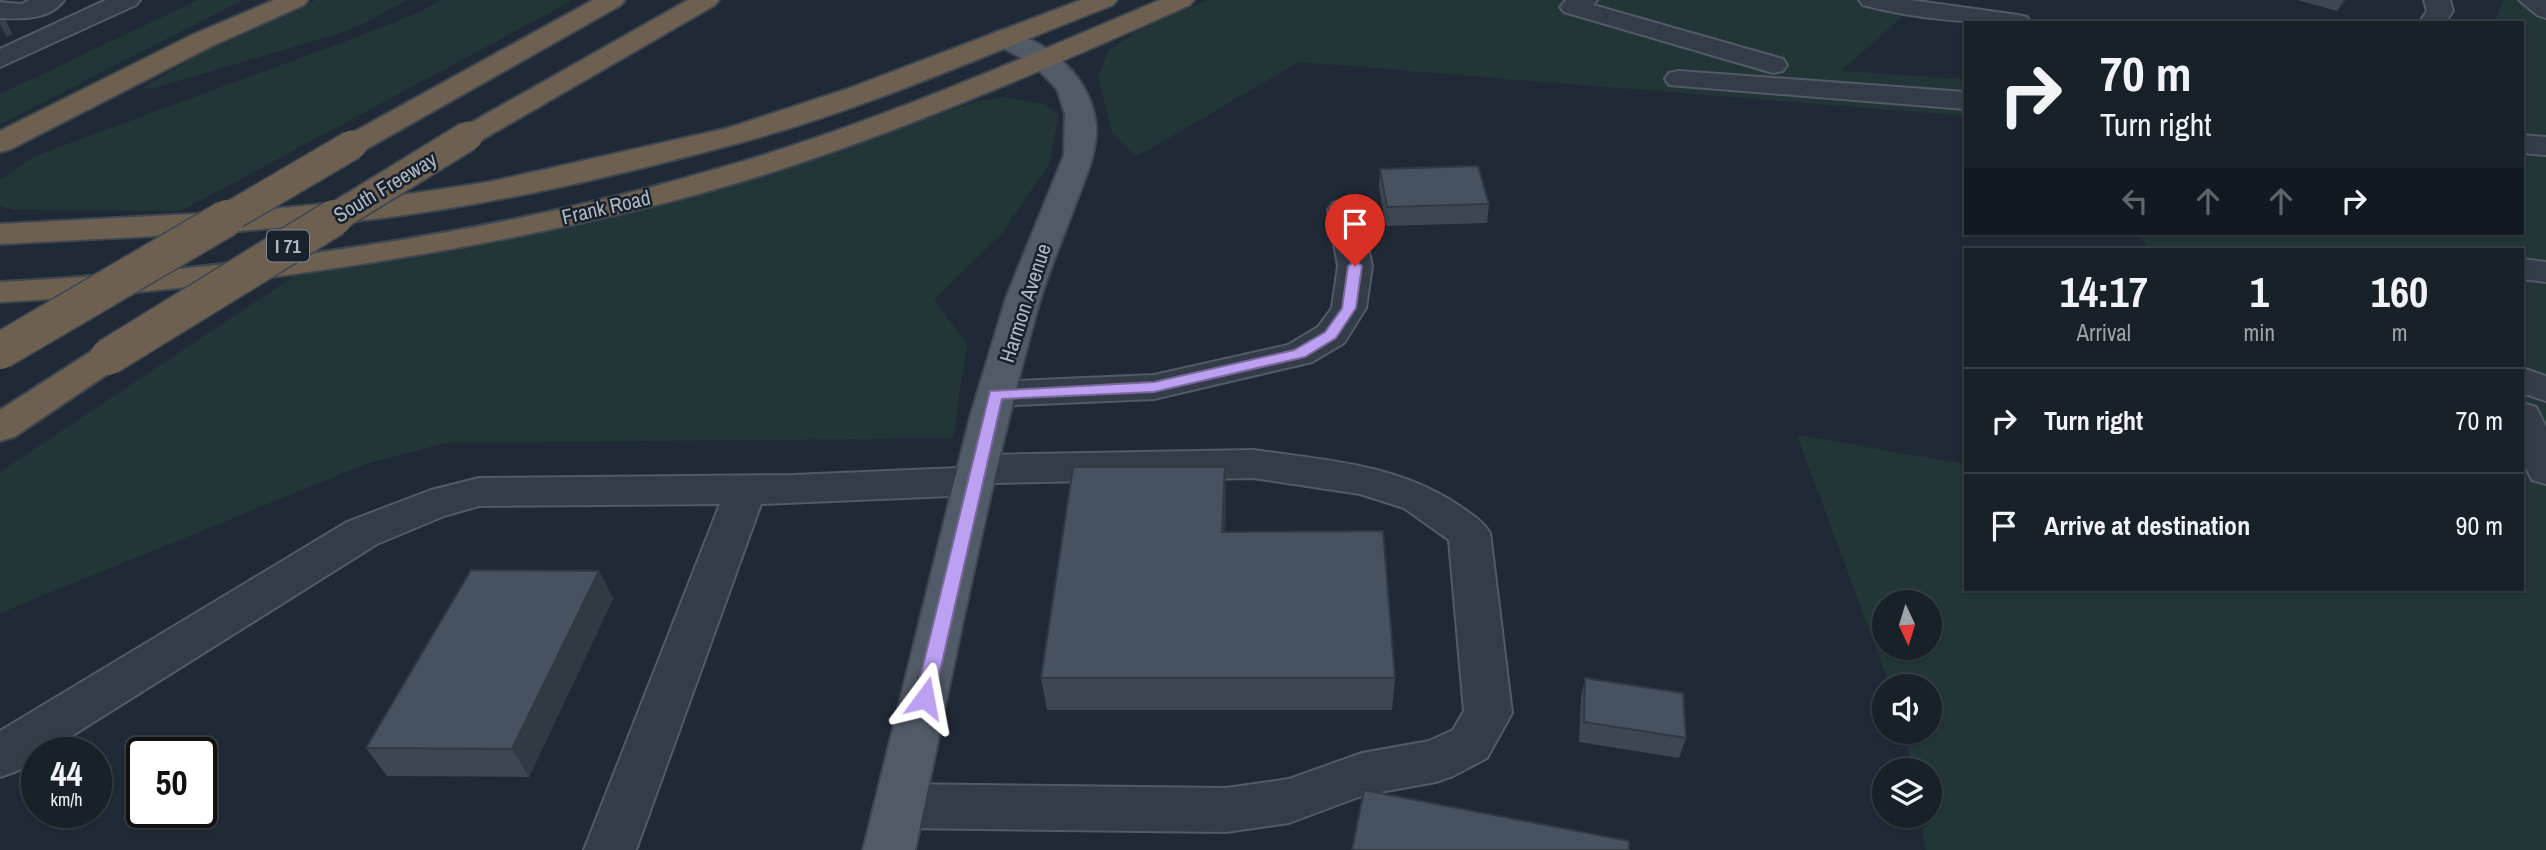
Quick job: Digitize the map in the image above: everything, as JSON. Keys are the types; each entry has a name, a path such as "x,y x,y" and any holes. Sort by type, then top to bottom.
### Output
{"highway":[{"path":"0,143 203,40 295,0"},
{"name":"I 71","path":"0,351 352,145 612,0"},
{"name":"South Freeway","path":"0,428 108,357 468,136 706,0"},
{"name":"Frank Road","path":"0,234 250,221 376,209 489,191 738,134 857,95 1104,0"},
{"name":"Frank Road","path":"0,292 195,279 349,258 534,224 646,198 763,165 858,134 1181,0"}],"main road":[{"name":"Harmon Avenue","path":"890,850 996,394 1023,298 1079,155 1082,140 1080,107 1072,90 1044,58 1004,38"}],"lane":[{"path":"7,13 51,0"},
{"path":"0,59 127,0"},
{"path":"1584,0 1573,7 1773,65"},
{"path":"1872,0 2005,21"},
{"path":"2012,21 2026,0"},
{"path":"2433,21 2440,11 2437,0"},
{"path":"2532,0 2546,10"},
{"path":"1679,79 1964,101"},
{"path":"2524,144 2546,146"},
{"path":"996,394 1154,387 1299,354 1331,335 1349,308 1355,266 1344,210"},
{"path":"2524,269 2546,272"},
{"path":"2524,381 2546,388"},
{"path":"2524,420 2546,470"},
{"path":"0,756 362,533 431,505 479,492 746,490 976,475 1253,464 1364,480 1418,498 1469,533 1488,713 1470,744 1436,761 1363,774 1289,801 1226,810 900,806"},
{"path":"610,850 746,490"}],"green space":[{"path":"198,0 243,0 0,124 0,94"},
{"path":"316,0 408,0 361,25 334,35 154,88 142,88 237,33"},
{"path":"441,0 573,0 181,211 15,210 0,206 0,180 35,156 349,40 420,12"},
{"path":"1208,0 1921,0 1841,71 1964,79 1964,116 1299,62 1136,157 1112,133 1098,77 1108,51 1140,29"},
{"path":"2503,0 2546,0 2546,850 1926,850 1922,828 1942,828 1942,758 1910,758 1907,744 1942,744 1942,674 1886,674 1880,660 1942,660 1942,590 1872,590 1872,637 1797,435 1964,464 1964,591 2524,591 2524,248 2148,248 2139,235 2524,235 2524,21 2496,21"},
{"path":"1005,97 1044,104 1059,114 1049,164 1002,233 934,300 967,343 953,438 445,443 366,464 0,613 0,472 305,269 629,211 771,175 974,102"}],"building":[{"path":"1478,166 1489,204 1387,207 1380,169"},
{"path":"1073,467 1225,467 1222,532 1383,531 1395,678 1041,678"},
{"path":"471,570 599,571 512,749 366,748"},
{"path":"1585,678 1683,693 1686,738 1584,722"},
{"path":"1364,790 1629,841 1629,850 1352,850"}],"tunnel":[{"path":"0,24 6,21"}],"route":[{"path":"925,698 996,394 1070,393 1154,387 1299,354 1331,335 1349,308 1355,266"}]}
